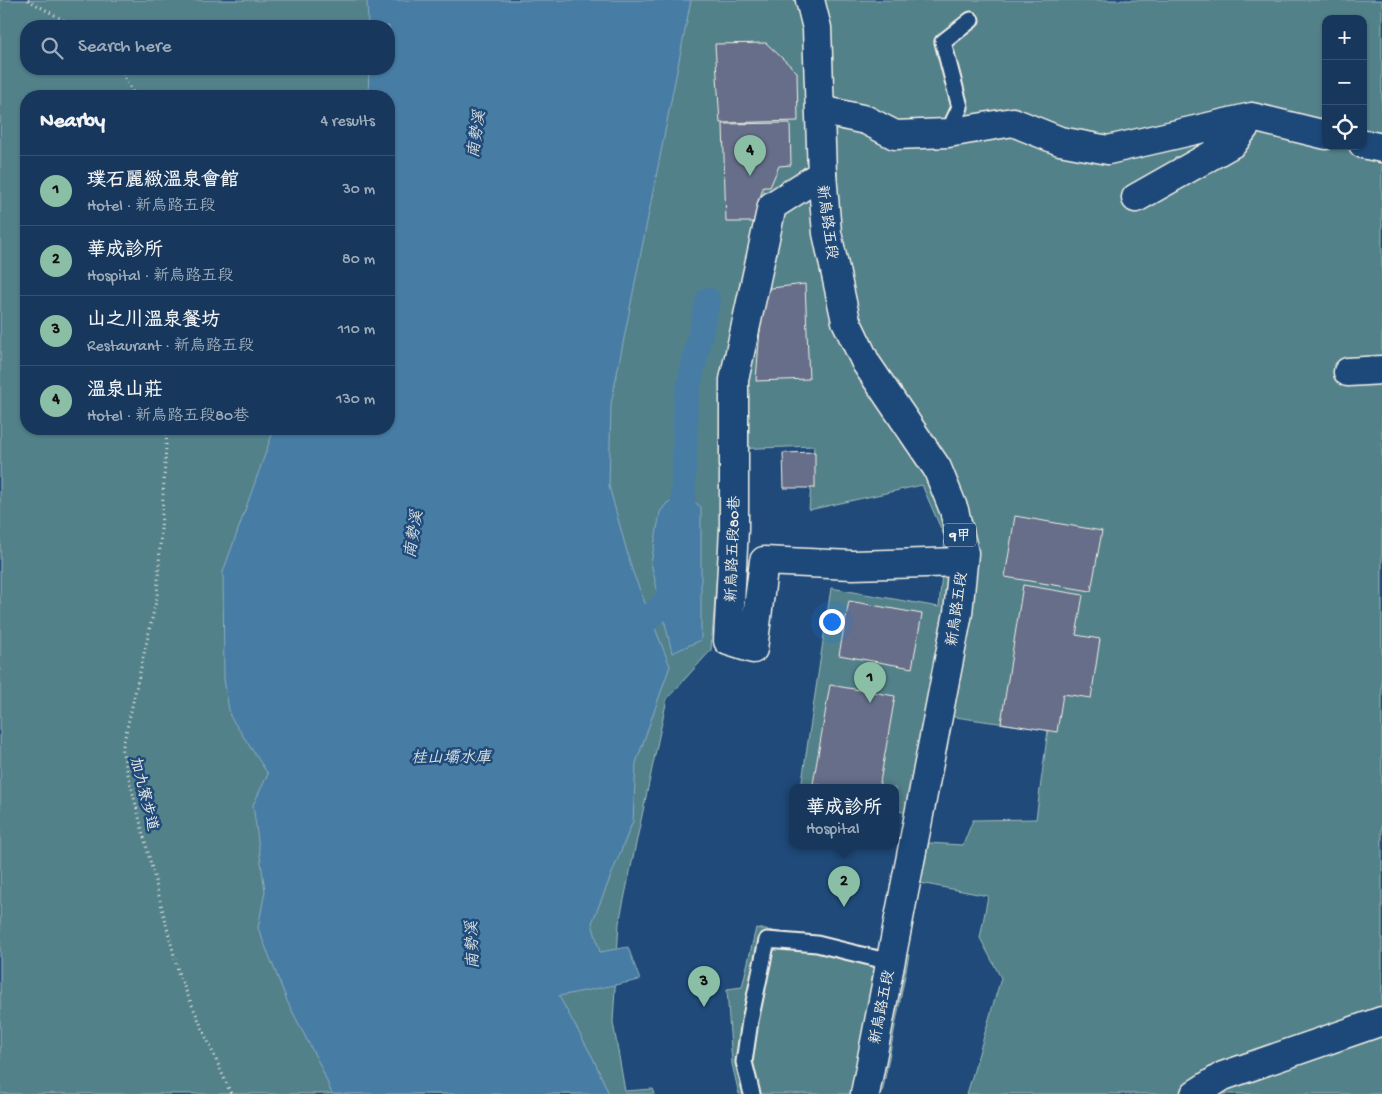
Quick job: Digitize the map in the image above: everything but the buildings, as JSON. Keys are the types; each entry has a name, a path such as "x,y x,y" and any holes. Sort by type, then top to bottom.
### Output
{"street":[{"name":"新烏路五段","path":"810,0 817,28 822,174 827,233 846,321 866,363 937,468 954,510 964,553 958,613 865,1094"},
{"path":"821,110 866,120 895,135 948,133 1013,122 1060,141 1108,150 1252,117 1322,134"},
{"path":"1136,198 1233,143 1252,117"},
{"path":"1367,145 1382,148"},
{"name":"新烏路五段80巷","path":"822,174 772,206 734,380 734,529 728,641 753,649 764,561 852,565 963,562"},
{"path":"1348,372 1382,370"},
{"path":"1195,1094 1223,1076 1382,1021"}],"lane":[{"path":"948,133 960,107 943,42 971,20"},
{"path":"752,1094 744,1062 750,1021 767,940 817,944 890,962"}],"path":[{"path":"28,0 63,20"},
{"path":"123,75 132,90"},
{"name":"加九寮步道","path":"167,435 157,597 122,750 179,975 231,1094"}],"green space":[{"path":"0,0 1382,0 1382,1094 967,1094 1001,978 980,938 988,896 920,883 927,843 963,845 973,820 1036,819 1048,730 948,716 929,815 899,811 899,784 802,784 831,588 939,607 945,538 922,485 809,510 814,446 733,449 719,546 711,650 667,699 619,923 613,1022 625,1091 653,1089 655,1094 0,1094"},
{"path":"756,928 909,955 882,1094 739,1094 732,1064 727,989 742,987"}],"water":[{"path":"367,0 691,0 611,404 609,486 632,570 670,666 636,763 633,821 592,923 600,952 628,947 640,980 559,996 593,1058 609,1094 332,1094 322,1069 288,1003 258,928 265,891 253,805 268,774 230,716 224,679 223,572 272,435 395,435 395,90 368,90 369,75 395,75 395,20 368,20"},
{"path":"689,498 701,507 701,640 672,653 651,563 660,512 667,503"}],"waterway":[{"path":"679,532 683,504 686,398 708,300"},
{"path":"638,628 668,600 672,577"}],"place":[{"name":"溫泉山莊","path":"750,176"},
{"name":"璞石麗緻溫泉會館","path":"870,703"},
{"name":"華成診所","path":"844,907"},
{"name":"山之川溫泉餐坊","path":"704,1007"}],"water label":[{"name":"南勢溪","path":"475,134"},
{"name":"南勢溪","path":"412,534"},
{"name":"桂山壩水庫","path":"451,756"},
{"name":"南勢溪","path":"471,945"}]}
